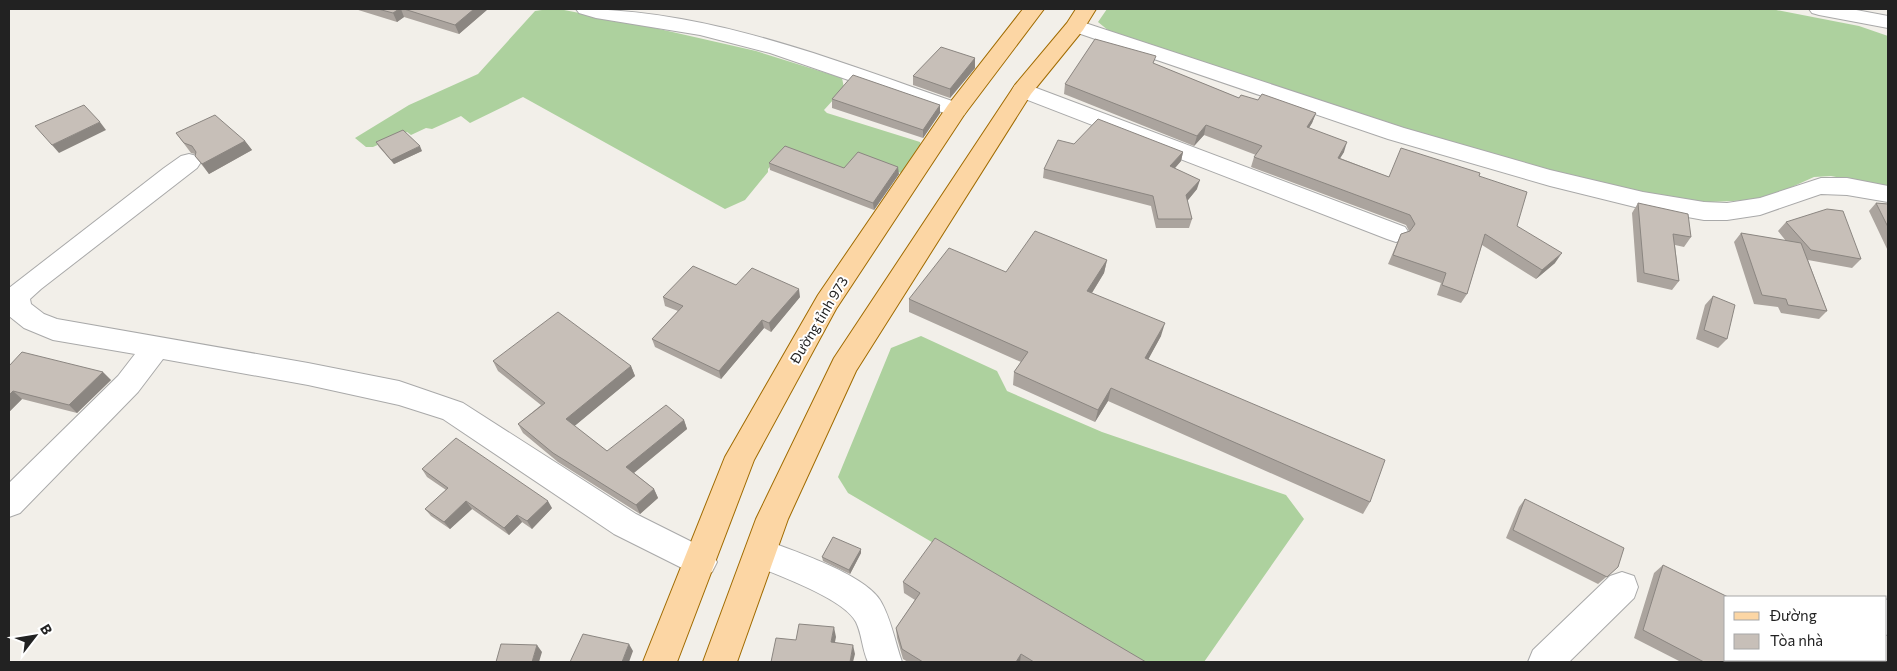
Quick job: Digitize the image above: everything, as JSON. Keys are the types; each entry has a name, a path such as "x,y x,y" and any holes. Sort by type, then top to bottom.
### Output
{"main road":[{"name":"Đường tỉnh 973","path":"660,662 701,562 740,457 827,302 956,110 1034,9"},
{"path":"720,662 772,519 844,366 1023,90 1081,18"}],"street":[{"path":"586,9 700,29 777,48 956,110"},
{"path":"1819,9 1888,22"},
{"path":"1081,18 1434,146 1637,199 1691,209 1731,212 1746,211 1764,206 1819,186 1858,188 1888,194"},
{"path":"1023,90 1396,233"},
{"path":"190,162 124,210 59,263 22,290 16,297 18,309 34,321 53,329 308,374 390,391 453,411 625,524 701,562"},
{"path":"9,504 128,384 157,347"},
{"path":"760,552 854,596 868,610 876,630 878,650 885,662"},
{"path":"1545,662 1622,587"}],"green space":[{"path":"559,9 646,26 756,51 842,78 844,88 824,110 827,113 920,142 922,149 906,172 901,173 858,156 843,171 784,151 745,200 725,209 523,97 470,123 461,116 432,129 426,128 411,135 407,132 373,147 366,147 355,138 409,105 478,74 535,11"},
{"path":"1107,9 1771,9 1859,26 1888,36 1888,187 1831,176 1814,177 1783,191 1754,200 1688,203 1566,177 1437,140 1109,31 1098,22"},
{"path":"921,336 997,371 1007,391 1102,432 1286,495 1304,519 1204,662 1137,662 848,493 838,477 891,348"}],"building":[{"path":"378,9 399,9 393,13"},
{"path":"404,9 474,9 455,25"},
{"path":"1095,39 1156,56 1153,63 1239,98 1241,95 1258,100 1262,94 1316,113 1307,127 1347,142 1338,158 1389,177 1401,148 1480,173 1479,176 1527,192 1517,226 1562,253 1542,270 1485,234 1467,294 1442,285 1446,273 1393,255 1401,234 1410,231 1415,224 1410,215 1254,157 1262,146 1206,125 1197,136 1065,84"},
{"path":"941,47 975,58 950,89 913,76"},
{"path":"853,75 940,105 923,130 832,99"},
{"path":"84,105 100,122 52,145 35,126"},
{"path":"215,115 245,141 202,164 195,156 196,152 192,146 184,143 176,133"},
{"path":"1098,119 1183,152 1170,166 1200,180 1186,195 1192,219 1158,219 1153,196 1044,169 1058,140 1074,144"},
{"path":"403,130 420,146 391,160 376,142"},
{"path":"785,146 844,168 858,152 898,167 873,203 769,163"},
{"path":"1638,203 1688,214 1691,237 1673,234 1679,281 1644,273"},
{"path":"1876,203 1888,204 1888,227"},
{"path":"1827,209 1843,211 1861,259 1811,250 1786,222"},
{"path":"1035,231 1107,260 1087,291 1165,323 1145,358 1385,460 1370,502 1111,388 1098,410 1014,372 1028,352 909,299 949,248 1006,272"},
{"path":"1741,233 1801,243 1827,311 1788,305 1786,299 1762,295"},
{"path":"693,266 736,285 752,268 799,289 769,323 762,320 719,371 652,339 683,306 663,297"},
{"path":"1713,296 1735,305 1727,339 1704,330"},
{"path":"558,312 631,366 566,419 607,451 666,405 684,420 626,467 654,489 636,505 553,453 518,424 545,403 493,361"},
{"path":"22,352 103,372 69,405 13,391 9,395 9,366"},
{"path":"456,438 548,501 527,521 517,515 504,528 466,501 444,522 425,509 448,488 422,469"},
{"path":"1525,499 1624,548 1618,567 1607,577 1513,530"},
{"path":"833,537 861,549 849,570 822,557"},
{"path":"935,538 1146,662 1034,662 1021,654 1016,662 923,662 902,649 896,628 920,593 903,582"},
{"path":"1663,565 1726,596 1724,596 1724,661 1754,661 1704,662 1643,630"},
{"path":"799,624 834,627 831,642 853,645 850,662 771,662 776,638 796,640"},
{"path":"583,634 629,644 622,662 570,662"},
{"path":"501,644 537,645 532,662 496,662"}]}
